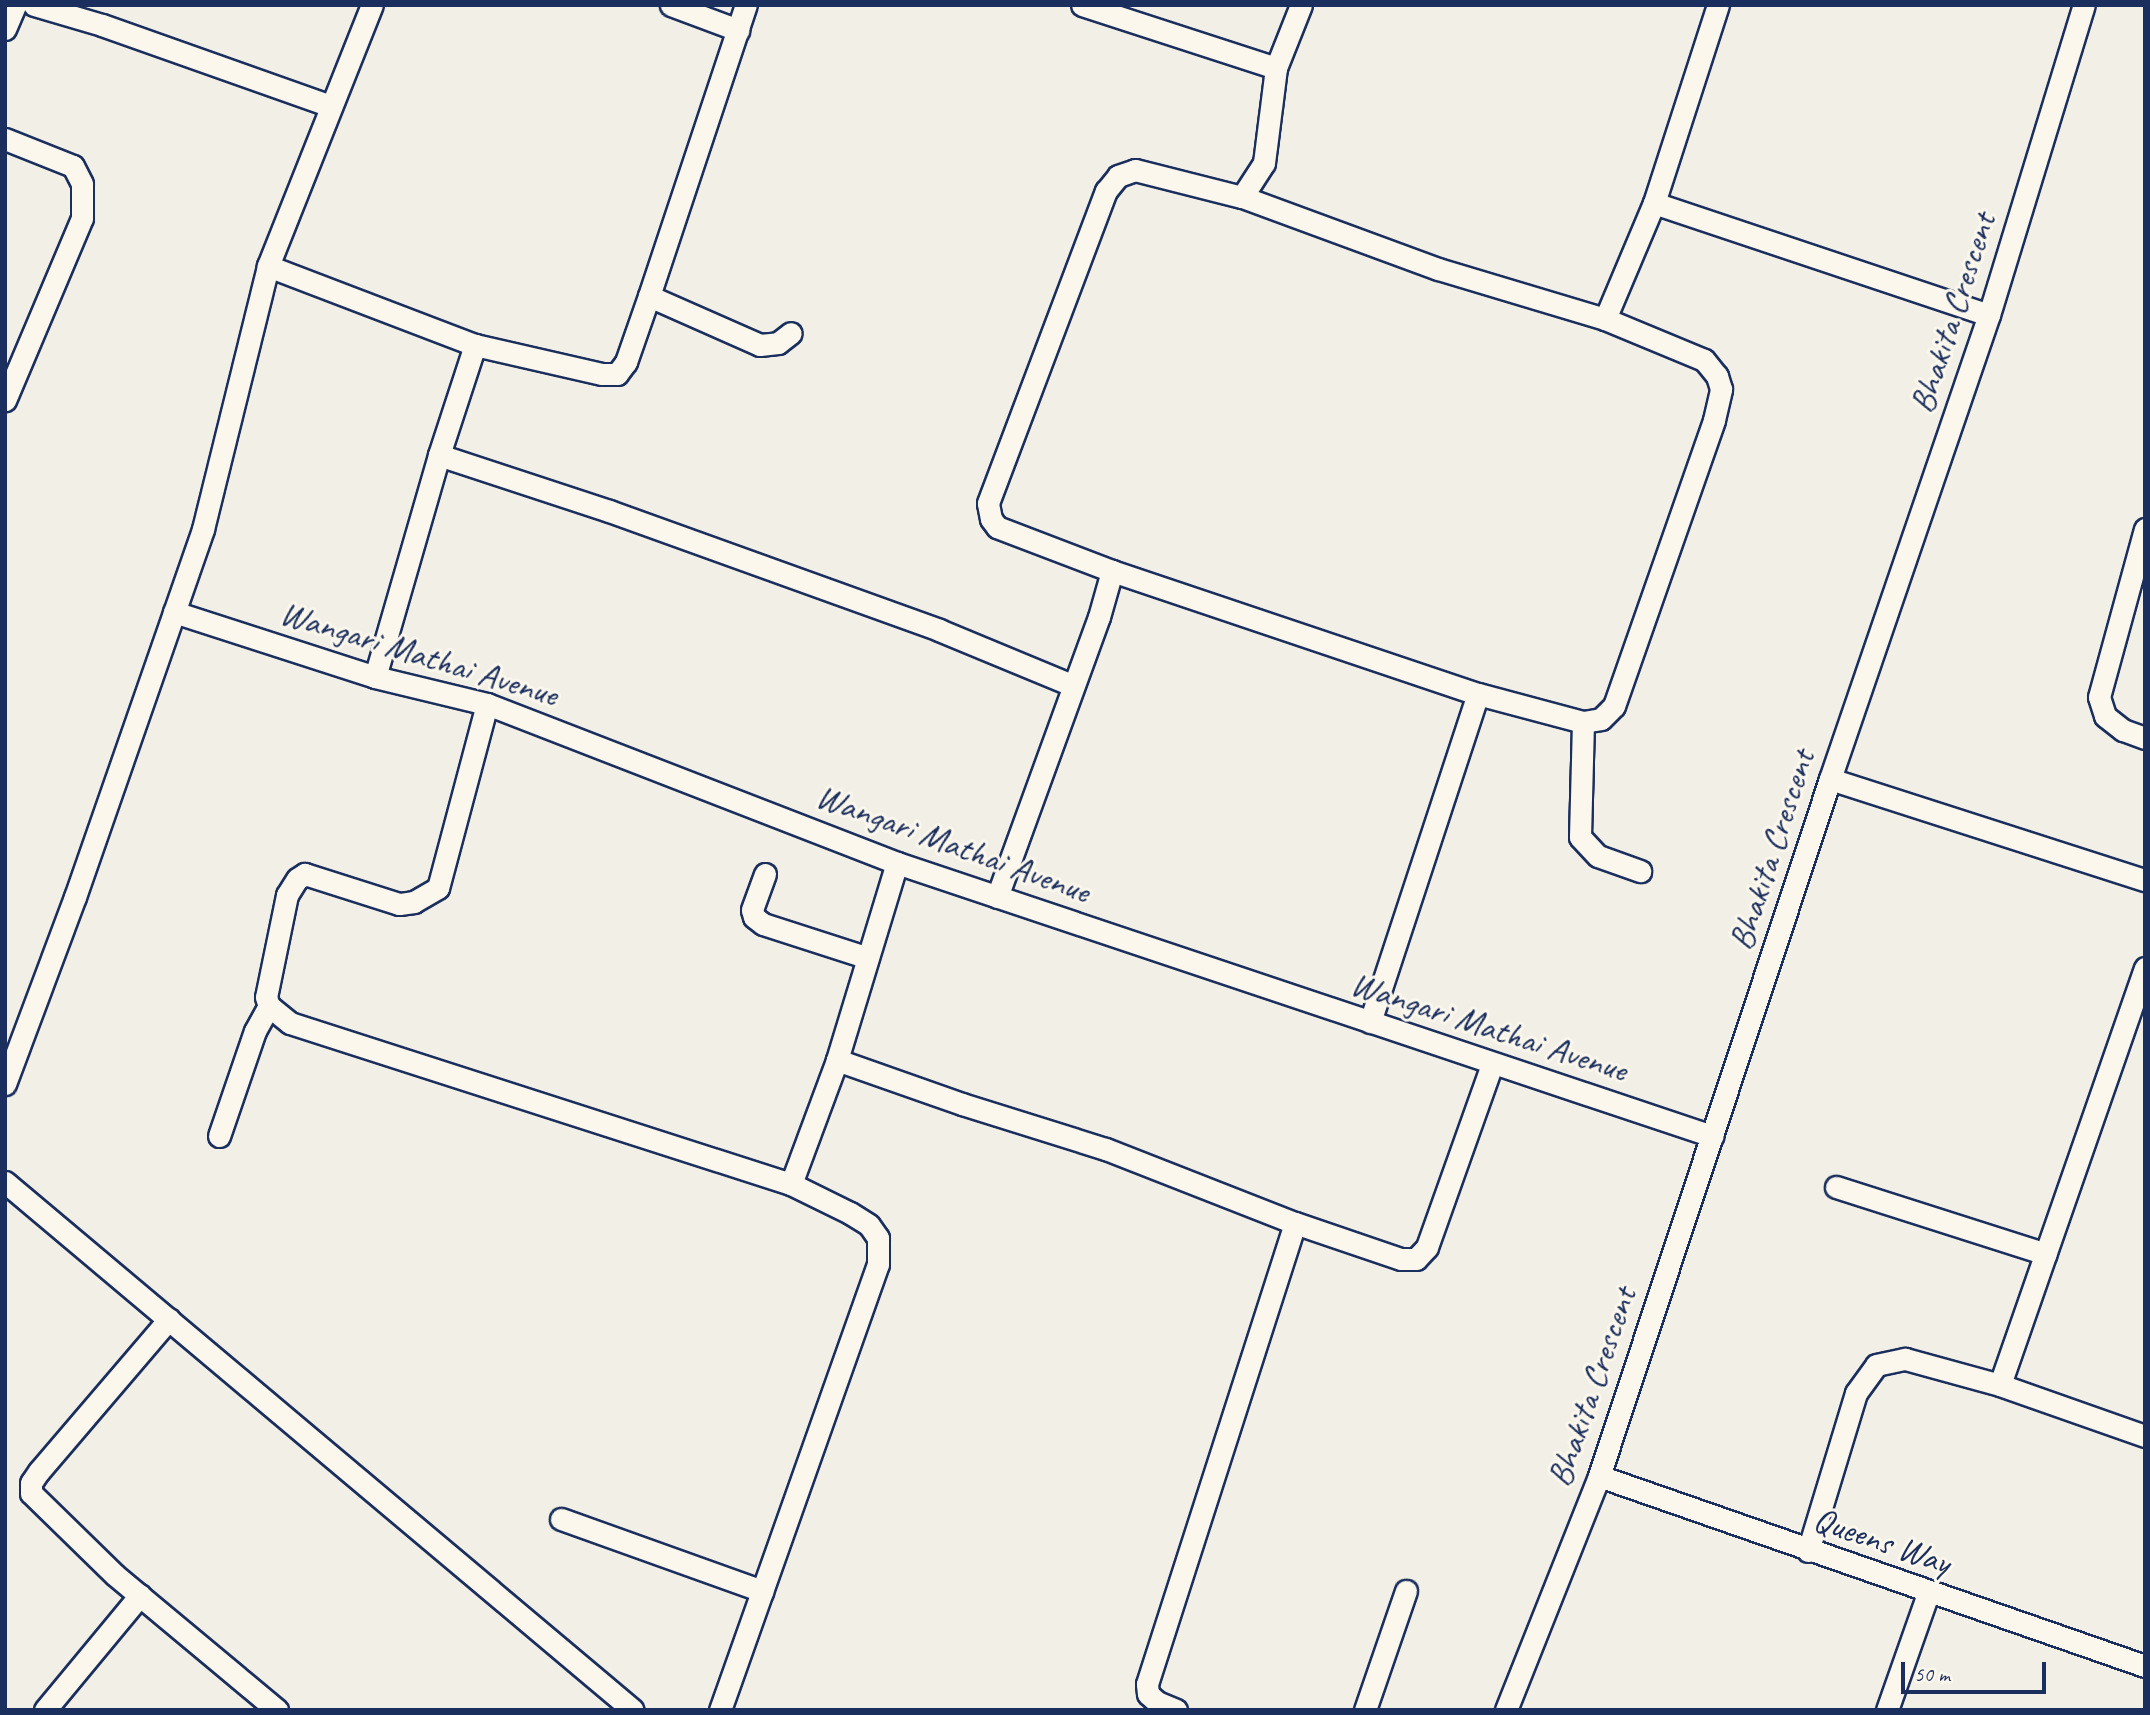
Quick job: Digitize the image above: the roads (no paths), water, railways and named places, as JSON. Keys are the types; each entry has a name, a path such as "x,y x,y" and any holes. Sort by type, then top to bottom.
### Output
{"street":[{"path":"5,29 15,5"},
{"path":"34,5 103,25 331,106"},
{"path":"5,1084 75,897 203,529 268,266 372,5"},
{"path":"671,5 738,30"},
{"path":"268,266 475,345 602,374 617,374 626,362 746,5"},
{"path":"1082,5 1276,68"},
{"path":"1242,197 1264,163 1276,68 1301,5"},
{"path":"1605,319 1654,203 1718,5"},
{"name":"Bhakita Crescent","path":"1506,1710 1599,1476 1830,779 1989,315 2084,5"},
{"path":"5,139 73,166 82,184 82,218 5,400"},
{"path":"1135,170 1242,197 1438,269 1605,319 1704,360 1717,376 1721,389 1714,420 1614,706 1601,719 1583,722 1478,694 1112,571 997,527 990,519 988,503 1106,191 1118,176 1135,170"},
{"path":"1654,203 1989,315"},
{"path":"649,296 760,345 778,344 792,333"},
{"path":"375,677 439,455 475,345"},
{"path":"439,455 609,511 939,629 1072,685"},
{"path":"2145,529 2099,697 2105,716 2123,730 2145,738"},
{"path":"997,897 1099,617 1112,571"},
{"name":"Wangari Mathai Avenue","path":"174,612 375,677 487,704 897,863 1712,1136"},
{"path":"1370,1022 1478,694"},
{"path":"487,704 438,888 414,902 399,904 305,874 297,879 287,895 266,997 269,1006 290,1023 791,1184 869,1225 878,1238 878,1264 720,1710"},
{"path":"1583,722 1580,837 1598,856 1640,871"},
{"path":"1830,779 2145,880"},
{"path":"791,1184 837,1060 897,863"},
{"path":"765,874 752,909 754,917 763,924 868,958"},
{"path":"2000,1385 2143,977"},
{"path":"219,1136 255,1031 269,1006"},
{"path":"837,1060 962,1104 1106,1149 1295,1223 1401,1259 1416,1259 1427,1247 1492,1064"},
{"path":"5,1182 633,1710"},
{"path":"1836,1187 2046,1254"},
{"path":"1176,1710 1157,1702 1146,1702 1147,1684 1295,1223"},
{"path":"169,1319 31,1482 31,1493 140,1595 277,1710"},
{"path":"1808,1551 1856,1393 1876,1365 1905,1359 2000,1385 2145,1436"},
{"name":"Queens Way","path":"1599,1476 1808,1551 2145,1666"},
{"path":"561,1519 762,1591"},
{"path":"1365,1710 1406,1591"},
{"path":"1887,1710 1929,1591"},
{"path":"45,1710 140,1595"}]}
